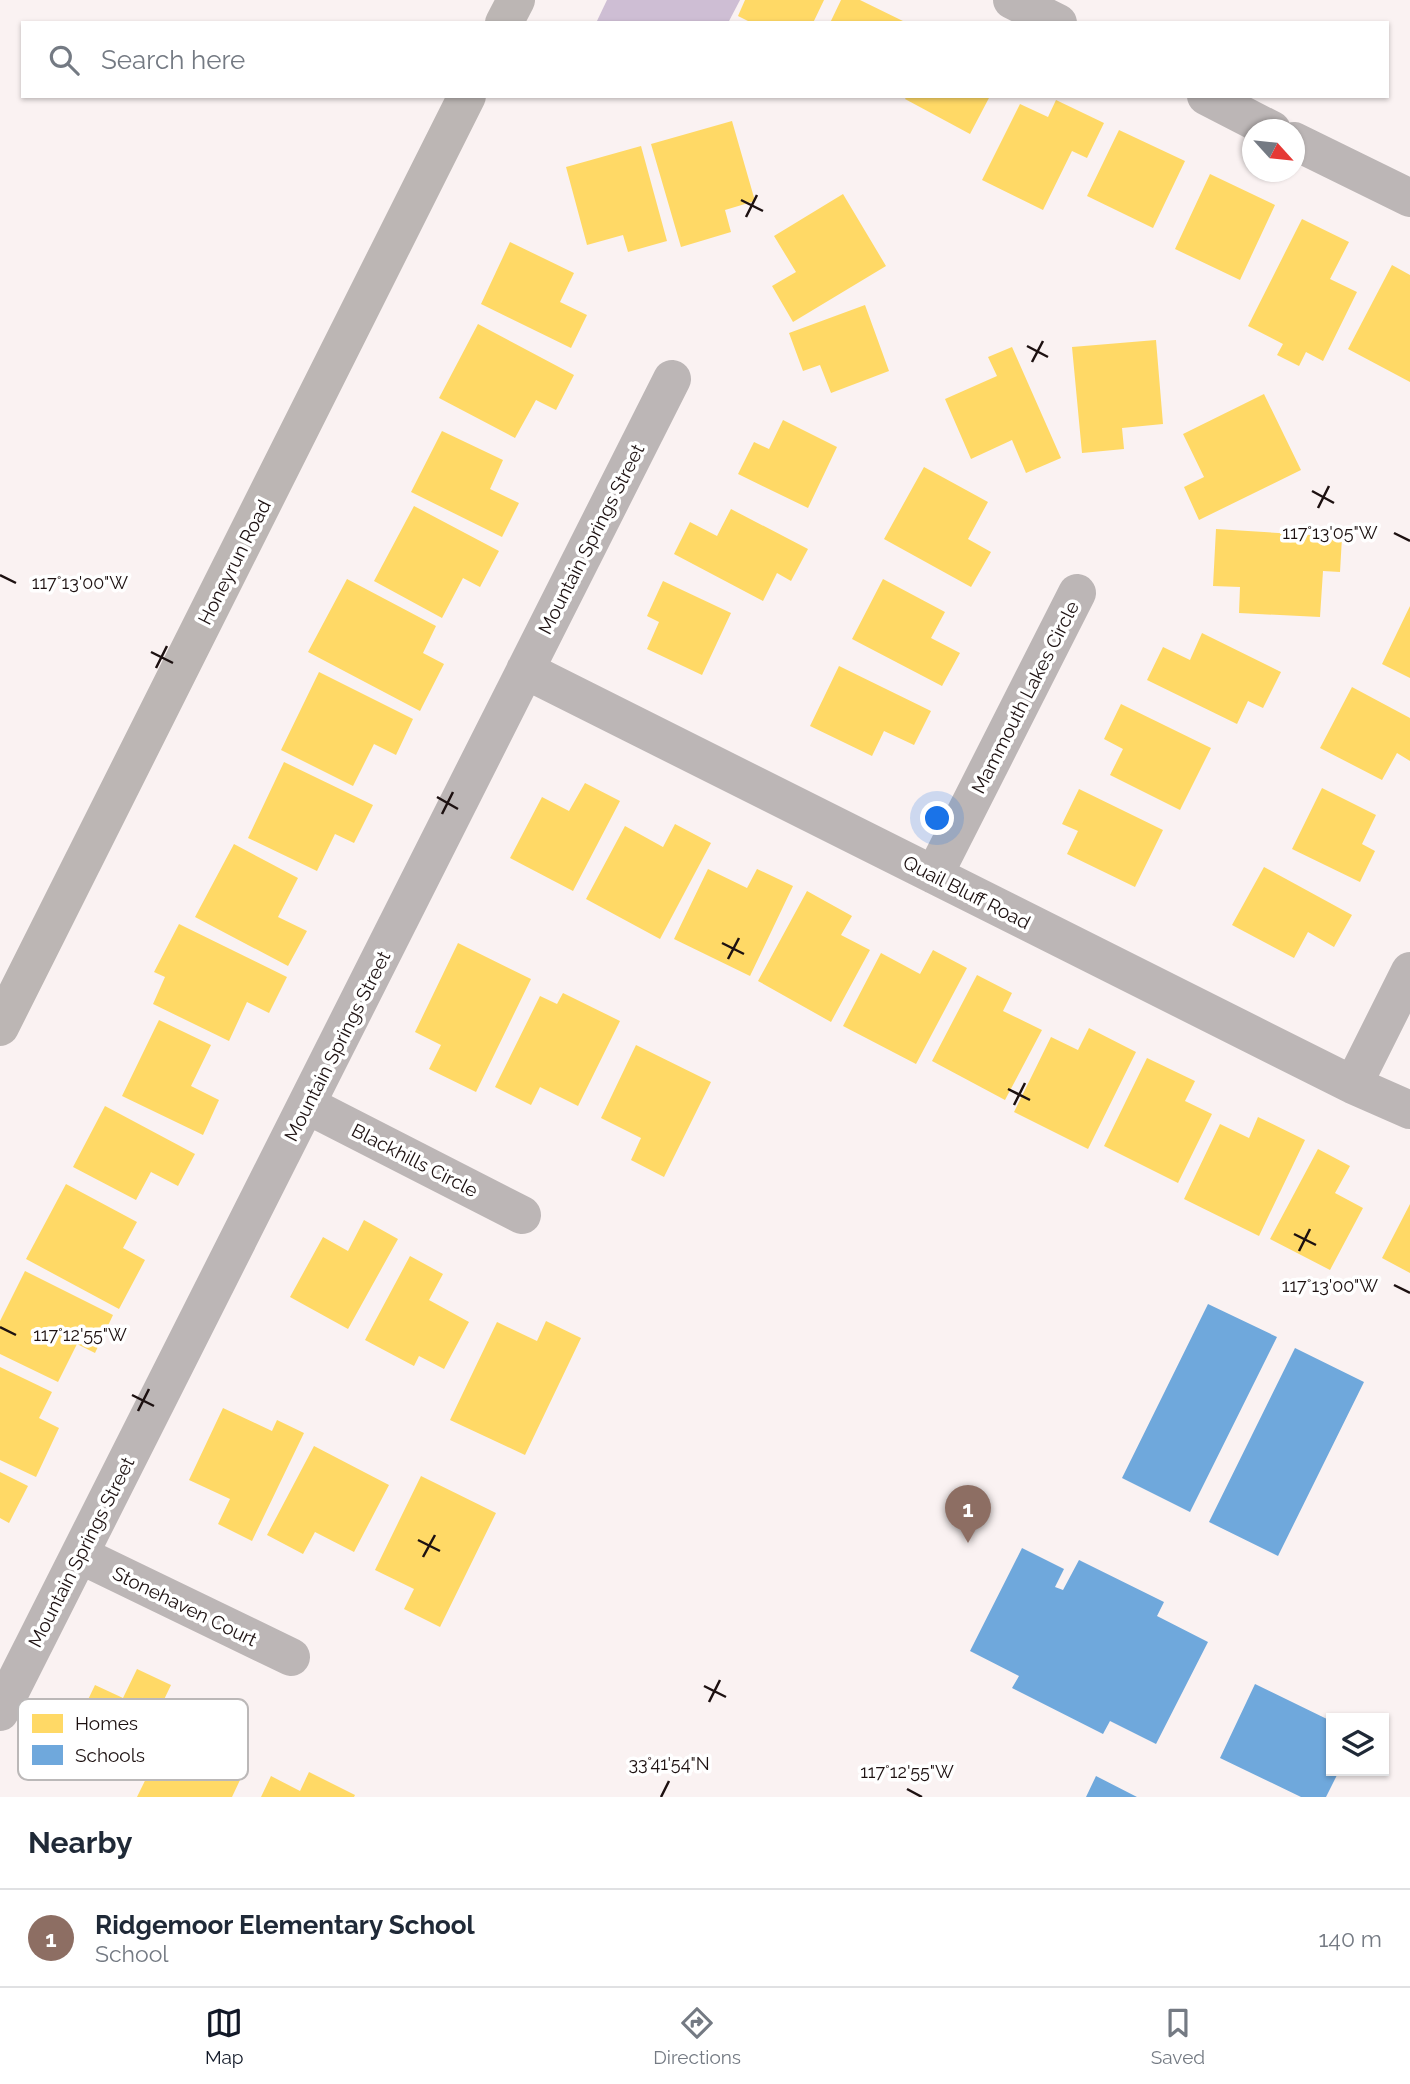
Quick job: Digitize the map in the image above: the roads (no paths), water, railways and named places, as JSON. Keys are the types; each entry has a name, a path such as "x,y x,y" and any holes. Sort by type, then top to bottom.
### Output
{"street":[{"path":"505,21 516,0"},
{"path":"1012,0 1054,21"},
{"name":"Honeyrun Road","path":"0,1027 466,98"},
{"path":"1210,98 1251,119"},
{"path":"1305,146 1410,198"},
{"name":"Mountain Springs Street","path":"0,1712 672,379"},
{"name":"Mammouth Lakes Circle","path":"934,875 1077,593"},
{"name":"Quail Bluff Road","path":"525,670 1353,1086 1410,1110"},
{"path":"1353,1086 1410,971"},
{"name":"Blackhills Circle","path":"307,1105 522,1215"},
{"name":"Stonehaven Court","path":"79,1555 291,1657"}],"place":[{"name":"Ridgemoor Elementary School","path":"968,1543"}]}
